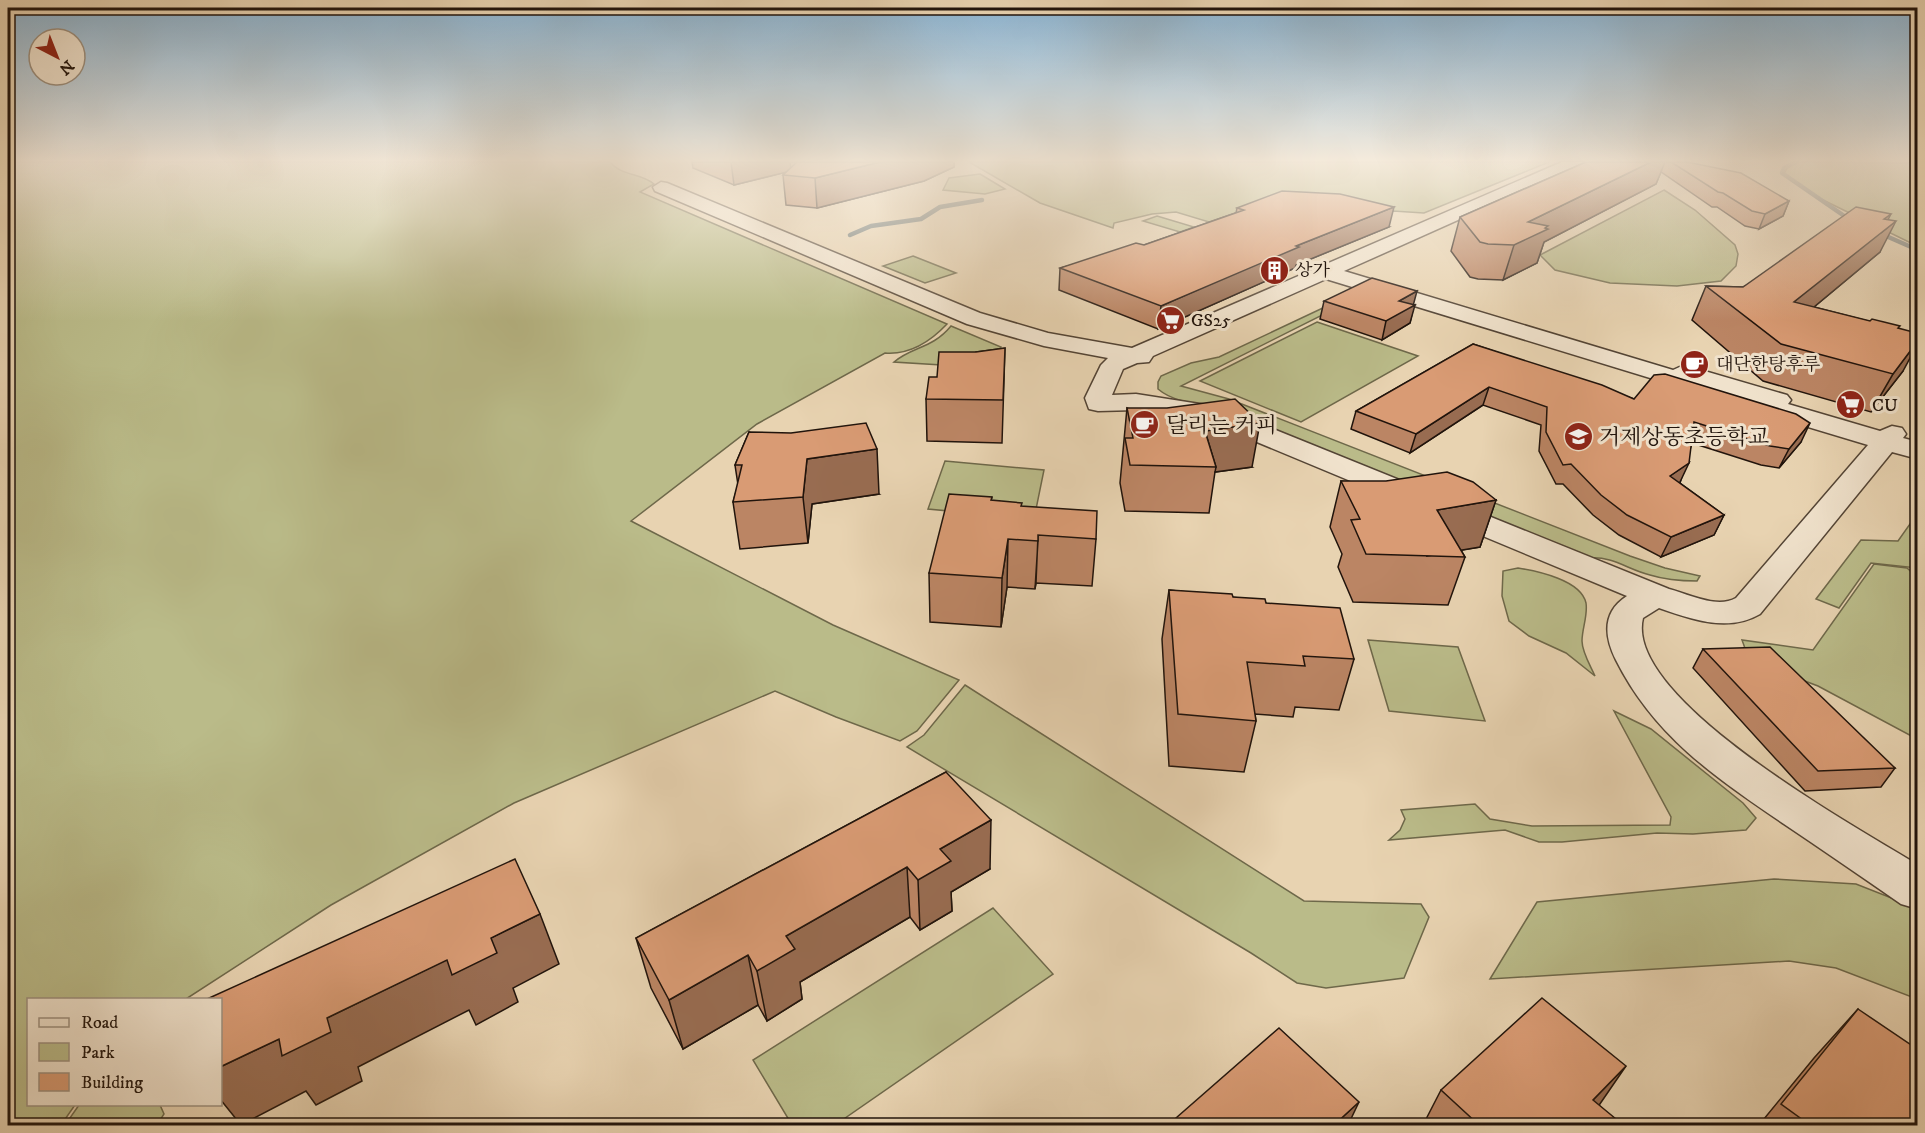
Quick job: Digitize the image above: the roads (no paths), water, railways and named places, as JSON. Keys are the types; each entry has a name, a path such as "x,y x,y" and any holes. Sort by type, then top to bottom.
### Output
{"street":[{"path":"727,215 975,319 978,325 1015,342 1134,362"},
{"path":"1337,272 1892,439 1744,609 1716,612 1667,599 1210,412 1136,402 1106,403 1098,398 1134,362 1461,215"},
{"path":"1337,272 1472,215"},
{"path":"1667,599 1640,603 1628,613 1624,624 1625,639 1636,665 1653,693 1687,733 1740,773 1917,890"}],"waterway":[{"path":"850,235 871,226 921,219 928,215"},
{"path":"1843,215 1853,222"},
{"path":"1877,232 1918,250"}],"place":[{"name":"상가","path":"1274,270"},
{"name":"GS25","path":"1170,320"},
{"name":"대단한탕후루","path":"1695,364"},
{"name":"CU","path":"1851,405"},
{"name":"달리는 커피","path":"1145,424"},
{"name":"거제상동초등학교","path":"1578,436"}]}
